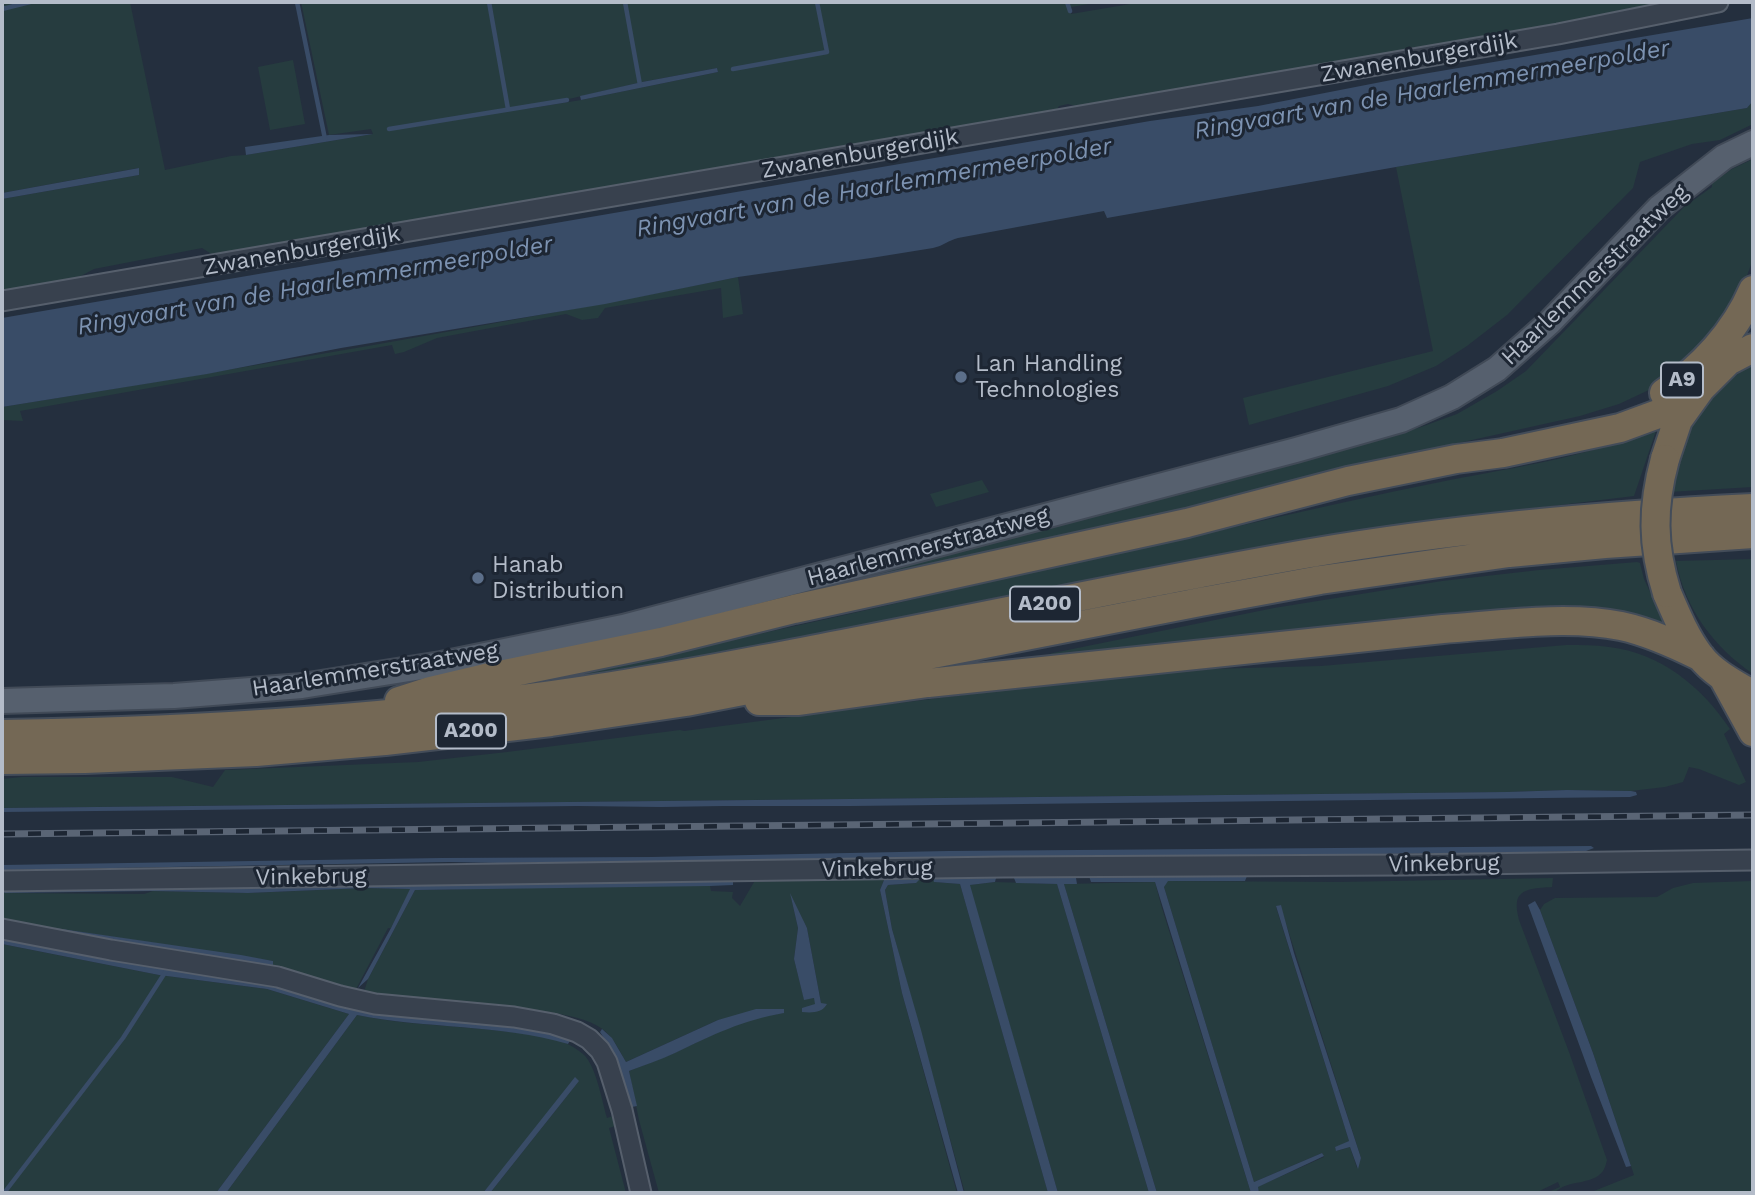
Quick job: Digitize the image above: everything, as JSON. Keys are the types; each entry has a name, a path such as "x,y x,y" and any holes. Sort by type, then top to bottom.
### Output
{"highway":[{"name":"A9","path":"1581,436 1617,421 1677,385 1700,365 1729,331 1753,290"},
{"name":"A9","path":"1753,323 1728,361 1701,388 1678,420 1659,481 1654,526 1660,572 1677,617 1701,657 1722,676 1753,695"},
{"name":"A9","path":"1728,361 1753,348"},
{"name":"A200","path":"340,719 430,691 661,642 794,609 1175,526 1348,481 1455,459 1503,453 1620,428 1658,414 1701,388"},
{"name":"A200","path":"2,734 172,730 340,719 450,708 587,690 774,657 1314,553 1444,534 1611,515 1753,508"},
{"name":"A200","path":"2,760 256,752 385,741 551,722 686,702 1320,580 1509,553 1753,534"},
{"name":"A200","path":"686,702 799,701 928,682 1525,623 1584,622 1621,626 1662,639 1701,657"},
{"name":"A9","path":"1722,676 1753,732"}],"main road":[{"name":"Haarlemmerstraatweg","path":"2,701 174,696 302,686 441,664 623,627 1269,458 1401,420 1452,397 1497,369 1550,323 1659,208 1724,157 1753,143"}],"street":[{"name":"Zwanenburgerdijk","path":"2,302 1558,34 1687,5 1718,2"},
{"name":"Vinkebrug","path":"2,881 1753,860"},
{"path":"2,929 278,977 375,1004 514,1017 569,1029 589,1039 600,1049 607,1062 622,1110 641,1193"}],"green space":[{"path":"2,2 130,2 165,170 231,156 373,134 371,129 329,135 301,2 1101,2 1071,7 1071,14 1142,2 1673,2 1669,5 1083,108 1068,104 1059,106 1054,114 213,255 202,248 94,269 77,278 2,292 2,199 139,175 138,168 2,193","holes":["717,68 718,72 581,100 526,109 642,82"]},
{"path":"293,60 305,124 270,130 258,67"},
{"path":"1753,101 1753,124 1720,140 1692,144 1640,162 1633,188 1507,315 1436,366 1388,386 1249,425 1243,398 1433,351 1396,167 1747,108"},
{"path":"1753,159 1753,259 1739,298 1720,328 1676,372 1651,389 1619,404 1580,416 1346,468 1176,513 739,610 901,565 1138,505 1421,427 1457,414 1526,371 1684,207 1732,169"},
{"path":"738,277 743,314 723,318 721,288 605,308 598,318 582,320 566,314 437,338 395,354 392,345 20,411 23,421 2,420 2,407 371,345"},
{"path":"1753,363 1753,487 1669,492 1687,435 1699,413 1724,386"},
{"path":"1656,431 1634,496 1372,528 1027,591 653,668 512,689 514,684 782,629 1338,504 1553,460"},
{"path":"982,480 989,492 936,507 930,494"},
{"path":"1753,559 1753,674 1726,652 1703,625 1686,595 1676,561"},
{"path":"1640,563 1644,579 1665,624 1611,609 1561,607 1511,610 979,673 1053,653 1274,608 1442,581"},
{"path":"1566,645 1628,651 1646,656 1679,674 1707,699 1730,729 1724,734 1746,782 1739,785 1689,767 1683,782 1631,791 2,808 2,779 172,777 213,787 225,770 418,762 1069,682 1209,669 1321,666"},
{"path":"920,875 920,880 933,879 935,882 960,884 1048,1193 965,1193 892,929 885,890 888,885 916,883 884,880 880,890 902,993 957,1193 659,1193 629,1071 731,1026 758,1017 784,1013 718,1020 626,1062 605,1031 578,1018 533,1010 363,995 368,979 415,890 701,885 710,886 711,891 733,892 732,898 740,906 757,877","holes":["791,897 807,928 821,1003 815,1004 815,998 804,999 794,959 798,928"]},
{"path":"1553,878 1552,887 1531,889 1522,893 1517,902 1517,911 1607,1160 1604,1170 1598,1176 1566,1186 1555,1193 1546,1193 1560,1187 1558,1182 1535,1193 1259,1193 1257,1187 1324,1157 1322,1153 1254,1182 1164,887 1167,881 1339,882","holes":["1280,905 1361,1158 1357,1168 1350,1147 1337,1151 1335,1148 1349,1141 1276,907"]},
{"path":"1753,881 1753,1193 1589,1193 1634,1175 1593,1053 1540,910 1544,904 1555,898 1657,897 1673,888 1693,883"},
{"path":"995,882 1057,884 1149,1193 1058,1193 969,885"},
{"path":"1155,882 1251,1193 1157,1193 1064,884"},
{"path":"365,888 411,889 353,995 33,933 273,964 273,961 2,922 2,893 248,893"},
{"path":"2,944 159,975 267,989 349,1014 216,1193 2,1193"},
{"path":"357,1015 533,1035 555,1039 575,1048 592,1066 607,1118 613,1116 616,1126 609,1128 626,1193 490,1193 579,1081 483,1193 226,1193"}],"water":[{"name":"Ringvaart van de Haarlemmermeerpolder","path":"1753,18 1753,101 1747,108 1107,218 1104,211 958,238 933,248 738,277 605,304 2,407 2,318 1150,121 1258,106 1417,75"},
{"path":"717,68 718,72 581,100 580,96 642,82"},
{"path":"373,134 246,155 245,147 329,135"},
{"path":"139,168 139,175 2,199 2,193"},
{"path":"1631,791 1637,795 851,806 2,812 2,808"},
{"path":"1594,848 1586,851 1489,853 450,862 2,870 2,865 441,858"},
{"path":"1089,876 1247,876 1245,881 1168,881 1164,887 1254,1182 1322,1153 1324,1156 1258,1187 1259,1193 1251,1193 1155,882 1091,882"},
{"path":"996,878 995,882 970,885 1058,1193 1048,1193 960,884 934,882 933,879"},
{"path":"1014,878 1076,878 1077,884 1064,884 1157,1193 1149,1193 1057,884 1016,883"},
{"path":"884,880 919,880 916,883 888,885 885,890 892,929 964,1193 958,1193 902,993 880,890"},
{"path":"733,881 733,885 710,886 415,890 368,979 358,988 410,889 365,888 248,893 3,891"},
{"path":"790,893 807,928 821,1003 827,1004 816,1012 802,1012 802,1008 815,1004 814,998 804,1000 794,959 798,928"},
{"path":"1535,901 1593,1053 1631,1166 1626,1167 1528,905"},
{"path":"1281,905 1361,1158 1358,1169 1350,1147 1336,1151 1335,1147 1349,1141 1276,906"},
{"path":"34,925 241,955 273,961 273,965 47,932"},
{"path":"2,938 272,986 351,1009 394,1016 508,1024 571,1039 568,1044 516,1033 357,1015 226,1193 216,1193 349,1014 267,989 159,975 2,944"},
{"path":"756,1009 784,1009 784,1013 728,1029 629,1071 637,1106 632,1107 616,1057 600,1032 602,1029 612,1038 626,1062 718,1020"},
{"path":"575,1077 579,1081 490,1193 483,1193"}],"waterway":[{"path":"2,9 30,2"},
{"path":"297,2 325,139"},
{"path":"489,2 508,109"},
{"path":"625,2 640,85"},
{"path":"733,69 827,52 817,2"},
{"path":"1067,2 1070,11"},
{"path":"389,129 567,100"},
{"path":"4,1193 123,1038 166,971"}],"railway":[{"path":"2,834 1753,815"}],"place":[{"name":"Lan Handling Technologies","path":"961,377"},
{"name":"Hanab Distribution","path":"478,578"}]}
